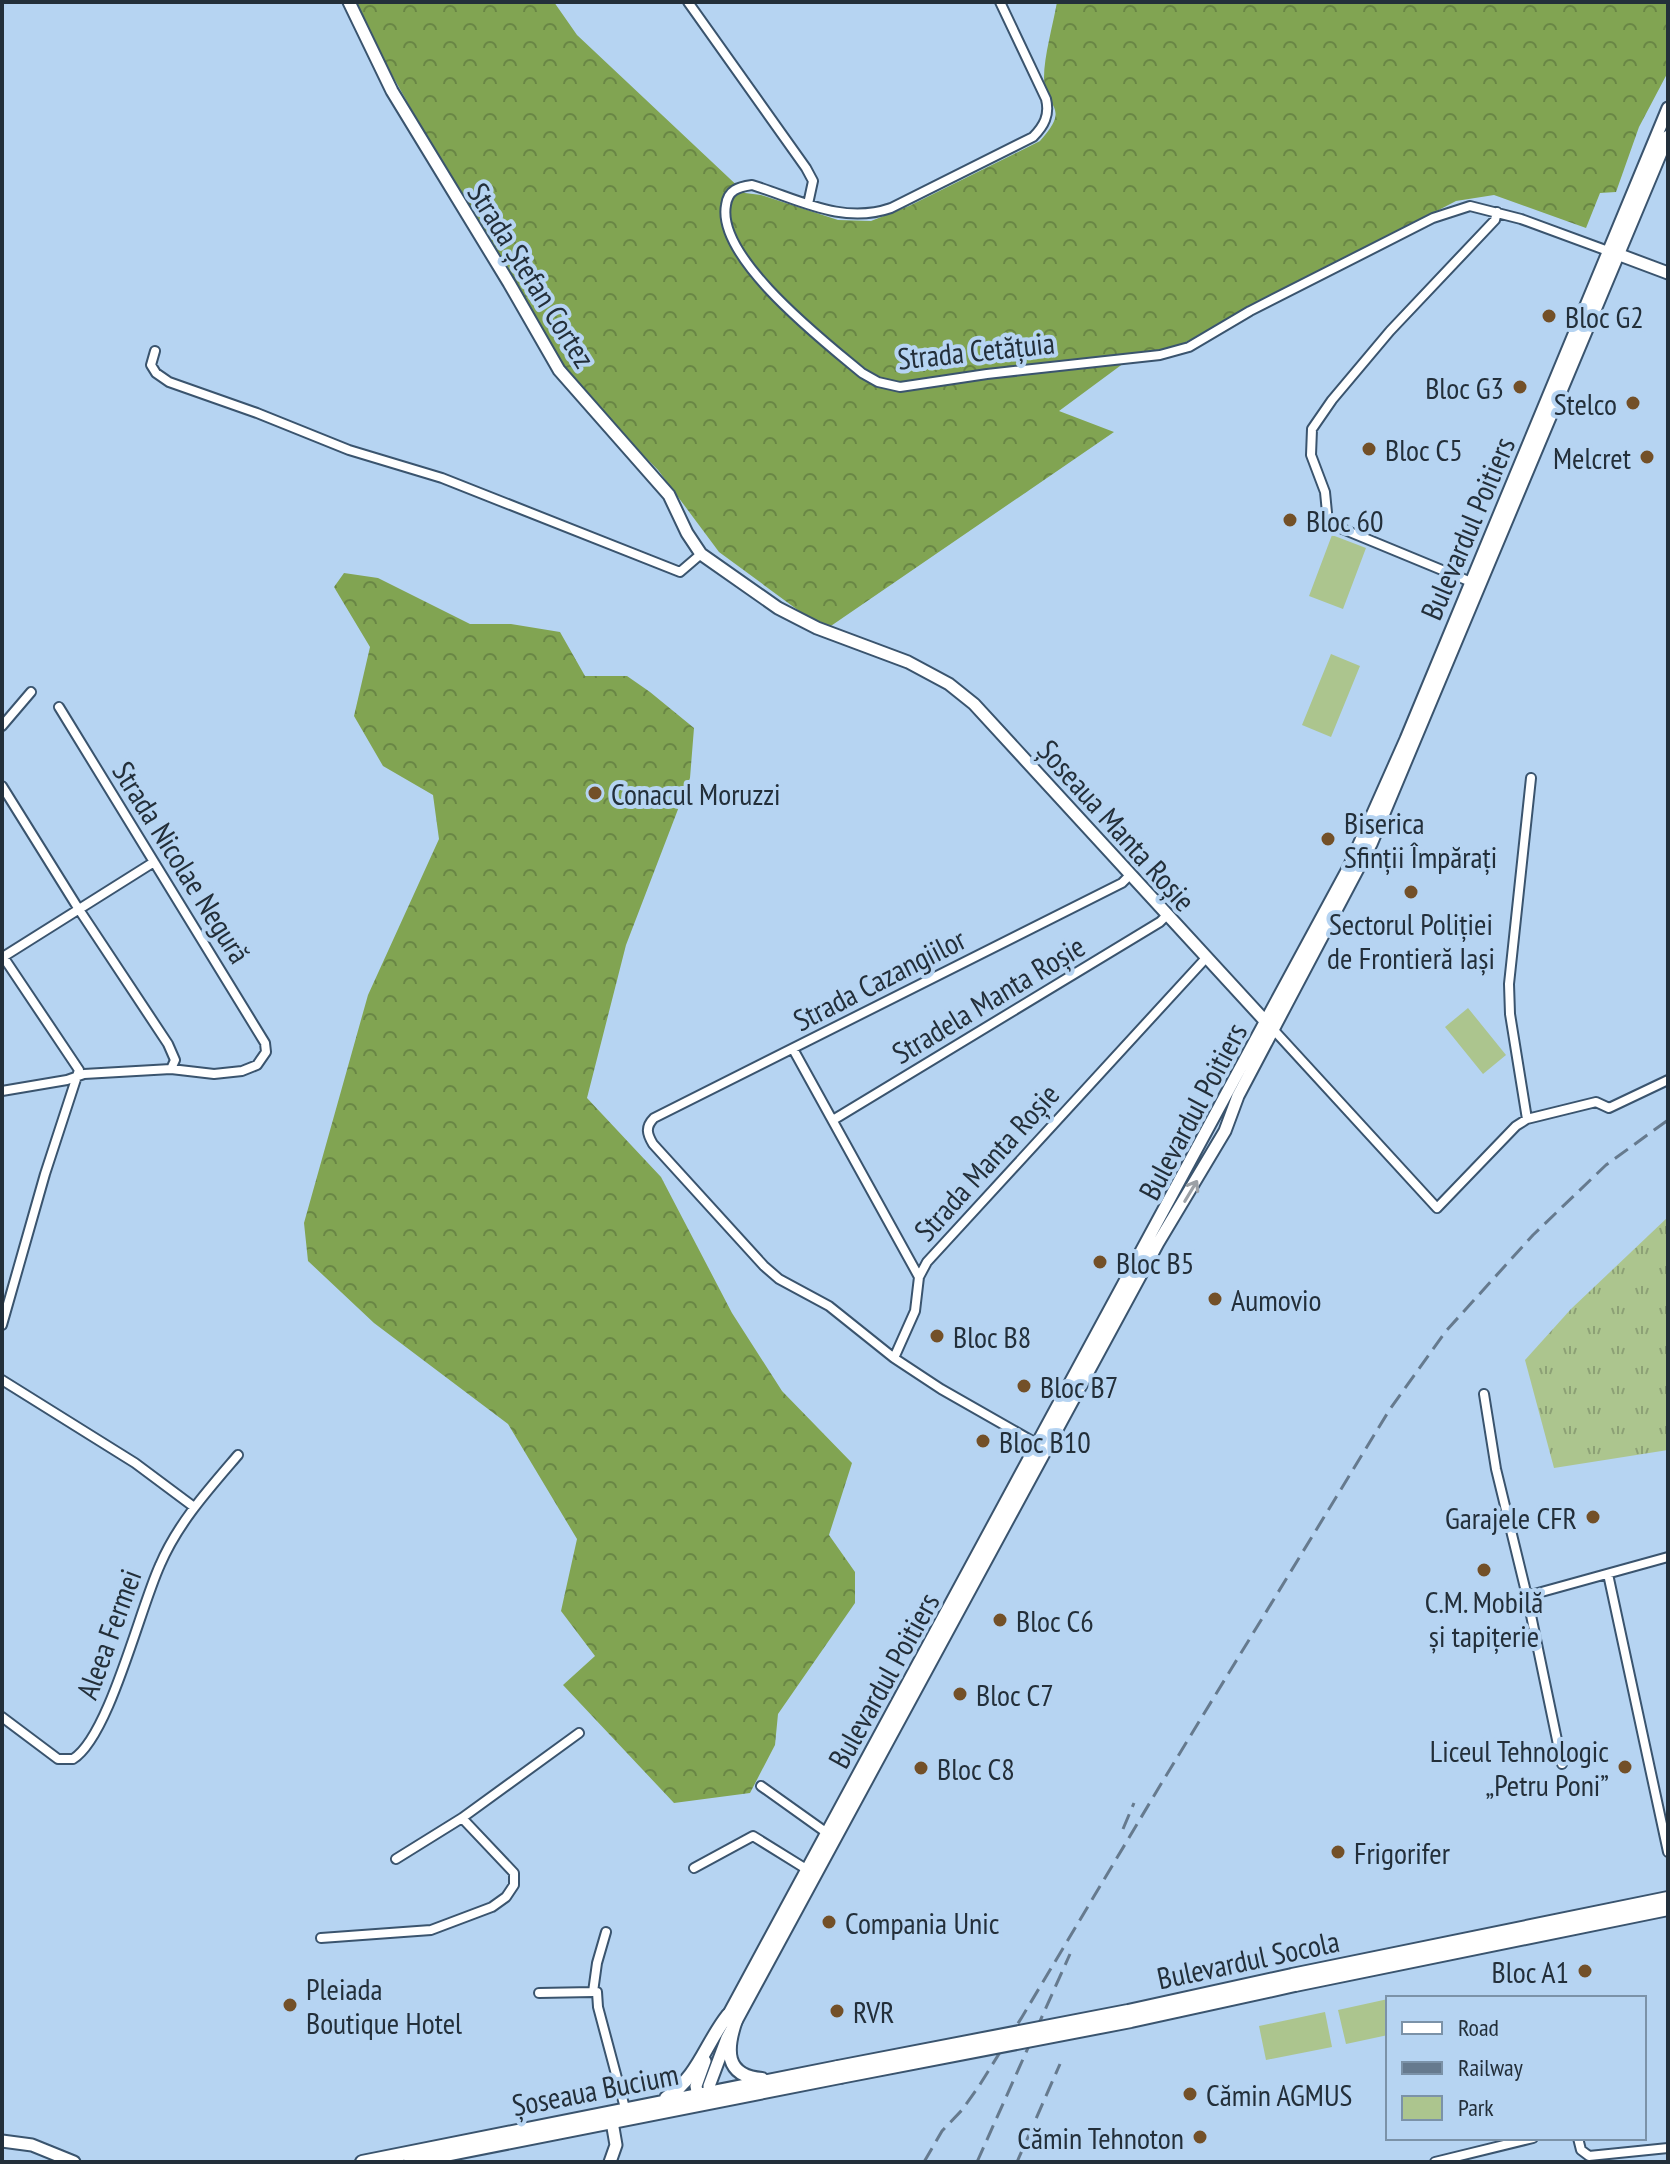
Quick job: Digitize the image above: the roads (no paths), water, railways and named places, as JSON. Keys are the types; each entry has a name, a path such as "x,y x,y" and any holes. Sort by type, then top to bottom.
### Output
{"main road":[{"name":"Strada Ștefan Cortez","path":"349,2 392,91 559,370 669,495 701,554"},
{"name":"Bulevardul Poitiers","path":"705,2098 732,2018 1371,844 1613,253 1668,108"},
{"name":"Bulevardul Poitiers","path":"1270,1026 1363,840 1613,253 1668,136"},
{"name":"Strada Cetățuia","path":"1613,253 1668,273"},
{"name":"Șoseaua Manta Roșie","path":"701,554 757,595 790,614 817,628 908,662 949,684 974,704 1270,1026"},
{"name":"Bulevardul Poitiers","path":"811,1872 827,1833 1042,1447"},
{"name":"Bulevardul Socola","path":"839,2072 1668,1903"},
{"path":"732,2018 729,2041 734,2066 742,2074 774,2079"},
{"path":"660,2102 689,2081 717,2028 732,2018"},
{"name":"Șoseaua Bucium","path":"410,2162 611,2117 625,2108 705,2098 774,2079 839,2072"},
{"name":"Șoseaua Bucium","path":"362,2162 839,2072"},
{"path":"610,2162 616,2145 611,2117"},
{"path":"2,2141 32,2145 74,2162"}],"street":[{"path":"688,2 806,168 813,181 808,204"},
{"name":"Strada Cetățuia","path":"1000,2 1048,109 1040,129 1024,142 872,215 845,215 752,185 738,187 728,195 725,209 727,226 735,244 759,279 804,323 862,373 878,382 900,387 1016,370 1160,355 1189,347 1250,311 1433,218 1470,206 1497,212 1613,253"},
{"path":"1471,582 1328,523 1325,492 1311,455 1312,429 1332,400 1390,331 1495,220 1497,212"},
{"path":"155,351 151,365 169,382 349,450 442,478 680,572 701,554"},
{"path":"2,726 31,692"},
{"name":"Strada Nicolae Negură","path":"59,707 265,1043 266,1052 262,1059 257,1065 242,1071 214,1074 171,1069"},
{"path":"1531,778 1509,984 1510,1014 1527,1119 1596,1102 1609,1108 1668,1080"},
{"path":"2,786 168,1044 175,1060 171,1069 84,1074 2,1091"},
{"path":"2,1325 45,1174 79,1070 2,956 154,862"},
{"name":"Strada Cazangiilor","path":"919,1277 793,1049 1122,883 1130,875"},
{"name":"Stradela Manta Roșie","path":"833,1120 1167,915"},
{"name":"Strada Manta Roșie","path":"894,1358 915,1311 919,1277 927,1262 1206,958"},
{"name":"Șoseaua Manta Roșie","path":"1270,1026 1437,1208 1516,1126 1527,1119"},
{"path":"793,1049 654,1118 647,1129 648,1136 721,1221 779,1279 829,1306 933,1385 1042,1447"},
{"path":"2,1380 135,1463 192,1506"},
{"path":"1484,1394 1496,1469 1527,1596 1562,1764"},
{"name":"Aleea Fermei","path":"2,1717 58,1759 73,1759 87,1748 104,1717 159,1565 192,1506 238,1455"},
{"path":"1527,1596 1668,1557"},
{"path":"1608,1574 1668,1852"},
{"path":"396,1859 462,1818 579,1733"},
{"path":"761,1786 827,1833"},
{"path":"321,1938 431,1930 492,1907 506,1897 514,1885 514,1873 462,1818"},
{"path":"694,1868 753,1836 811,1872"},
{"path":"593,1992 606,1932"},
{"path":"539,1993 597,1992 598,2007 625,2108"},
{"path":"1435,2162 1525,2140"},
{"path":"1578,2140 1581,2150 1589,2156 1668,2148"}],"railway":[{"path":"924,2162 942,2131 979,2086 1022,2017 1390,1409 1446,1331 1533,1235 1606,1165 1668,1120"},
{"path":"1123,1829 1134,1803"},
{"path":"977,2162 1070,1954"},
{"path":"1017,2162 1060,2064"}],"place":[{"name":"Bloc G2","path":"1549,316"},
{"name":"Bloc G3","path":"1520,387"},
{"name":"Stelco","path":"1633,403"},
{"name":"Bloc C5","path":"1369,449"},
{"name":"Melcret","path":"1647,457"},
{"name":"Bloc 60","path":"1290,520"},
{"name":"Conacul Moruzzi","path":"595,793"},
{"name":"Biserica Sfinții Împărați","path":"1328,839"},
{"name":"Sectorul Poliției de Frontieră Iași","path":"1411,892"},
{"name":"Bloc B5","path":"1100,1262"},
{"name":"Aumovio","path":"1215,1299"},
{"name":"Bloc B8","path":"937,1336"},
{"name":"Bloc B7","path":"1024,1386"},
{"name":"Bloc B10","path":"983,1441"},
{"name":"Garajele CFR","path":"1593,1517"},
{"name":"C.M. Mobilă și tapițerie","path":"1484,1570"},
{"name":"Bloc C6","path":"1000,1620"},
{"name":"Bloc C7","path":"960,1694"},
{"name":"Liceul Tehnologic „Petru Poni”","path":"1625,1767"},
{"name":"Bloc C8","path":"921,1768"},
{"name":"Frigorifer","path":"1338,1852"},
{"name":"Compania Unic","path":"829,1922"},
{"name":"Bloc A1","path":"1585,1971"},
{"name":"Pleiada Boutique Hotel","path":"290,2005"},
{"name":"RVR","path":"837,2011"},
{"name":"Cămin AGMUS","path":"1190,2094"},
{"name":"Cămin Tehnoton","path":"1200,2137"}]}
